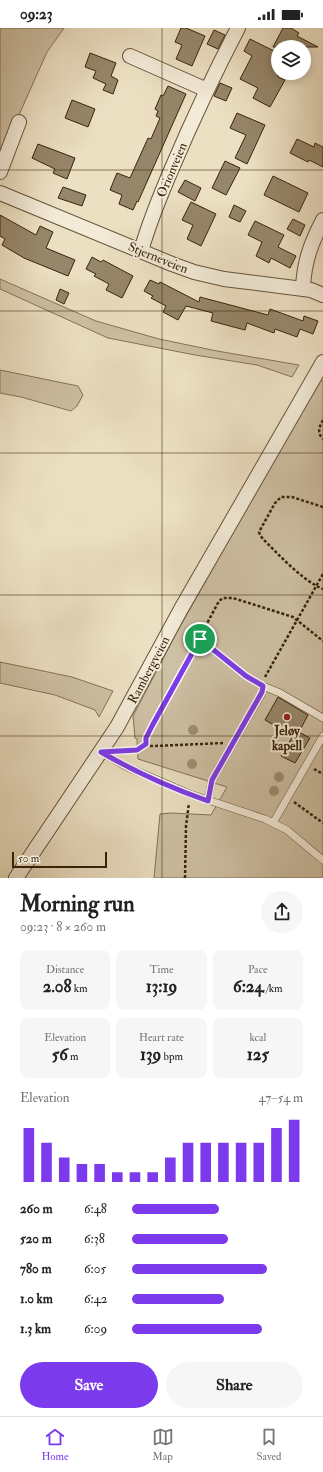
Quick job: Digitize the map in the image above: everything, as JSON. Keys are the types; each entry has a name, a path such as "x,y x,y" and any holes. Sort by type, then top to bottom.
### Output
{"street":[{"name":"Orionveien","path":"141,251 152,215 207,90 238,28"},
{"path":"130,56 207,90"},
{"path":"0,172 19,122"},
{"name":"Stjerneveien","path":"0,193 177,266 211,277 303,288 323,295"},
{"path":"303,288 305,264 308,252 323,220"},
{"name":"Rambergveien","path":"16,878 101,752 135,696 181,609 321,369"}],"lane":[{"path":"208,801 212,780 262,692 263,686 280,693 323,718"},
{"path":"273,823 323,736"},
{"path":"101,752 127,767 190,794 208,801 230,806 273,823 287,830 323,860"}],"path":[{"path":"323,420 319,433 323,440"},
{"path":"323,507 292,497 281,497 275,503 259,532 267,543 296,570 316,586 323,589"},
{"path":"263,686 263,679 323,574"},
{"path":"146,744 146,738 152,726 200,639 217,604 223,598 233,598 297,620 323,641"},
{"path":"200,639 246,676 263,686"},
{"path":"101,752 137,750 146,744 155,746 223,742 231,746"},
{"path":"185,878 186,826 190,794"},
{"path":"287,797 323,823"}],"shaded area":[{"path":"0,28 64,28 47,52 18,117 0,165"},
{"path":"0,279 96,321 159,339 217,351 299,365 292,377 257,365 195,355 108,338 0,289"},
{"path":"0,370 78,386 83,395 77,406 71,411 21,397 0,393"},
{"path":"321,380 323,381 323,878 154,878 160,814 171,813 211,815 227,787 138,759 137,739 135,738 133,716 177,632"},
{"path":"0,662 72,677 113,691 99,717 95,710 55,695 0,683"}],"building":[{"path":"181,28 186,28 205,36 192,66 176,59 182,45 175,42"},
{"path":"283,28 291,28 299,33 297,36 305,40 277,40"},
{"path":"214,30 225,35 218,49 207,44"},
{"path":"250,39 271,50 271,80 285,80 270,107 253,98 258,88 240,79 252,56 244,51"},
{"path":"311,43 318,47 311,47"},
{"path":"90,53 116,63 111,76 118,80 113,94 103,90 106,84 93,78 96,71 85,67"},
{"path":"220,83 232,88 226,101 214,96"},
{"path":"168,86 186,94 138,202 137,201 133,210 119,204 122,195 110,190 117,173 130,178 148,138 151,139 160,118 156,116 158,111 155,109 161,95 163,96"},
{"path":"72,100 95,109 88,127 65,118"},
{"path":"237,113 265,125 247,164 235,158 246,135 230,128"},
{"path":"297,139 314,147 315,143 323,147 323,167 309,160 308,162 290,153"},
{"path":"38,144 75,158 67,179 53,173 55,169 32,158"},
{"path":"225,161 240,168 226,195 212,188"},
{"path":"273,176 308,193 299,212 264,195"},
{"path":"185,180 201,188 195,201 178,192"},
{"path":"63,187 86,195 82,206 58,198"},
{"path":"191,202 216,214 201,246 187,239 193,225 182,220"},
{"path":"234,205 246,211 240,222 229,217"},
{"path":"0,215 36,235 40,226 53,232 46,248 75,260 68,276 24,258 2,245 5,239 0,236"},
{"path":"293,219 305,225 300,236 287,229"},
{"path":"255,221 284,235 278,247 296,256 290,268 271,258 269,263 256,256 262,242 248,235"},
{"path":"92,257 101,262 103,260 133,276 122,298 106,290 109,284 94,276 96,274 86,269"},
{"path":"150,280 159,284 160,282 199,302 200,297 268,315 270,309 303,321 304,316 318,321 313,334 300,329 297,337 275,329 274,333 247,323 245,330 211,321 213,313 186,306 178,320 163,312 166,306 151,298 153,296 144,291"},
{"path":"60,289 69,293 64,304 56,300"},
{"name":"Jeløy kapell","path":"278,697 308,715 299,732 310,738 295,763 281,756 293,736 265,720"}],"place":[{"name":"Jeløy kapell","path":"287,717"}],"route":[{"path":"200,639 246,676 263,686 262,692 212,780 208,801 127,767 101,752 137,750 146,744 146,738 152,726 200,639"}]}
